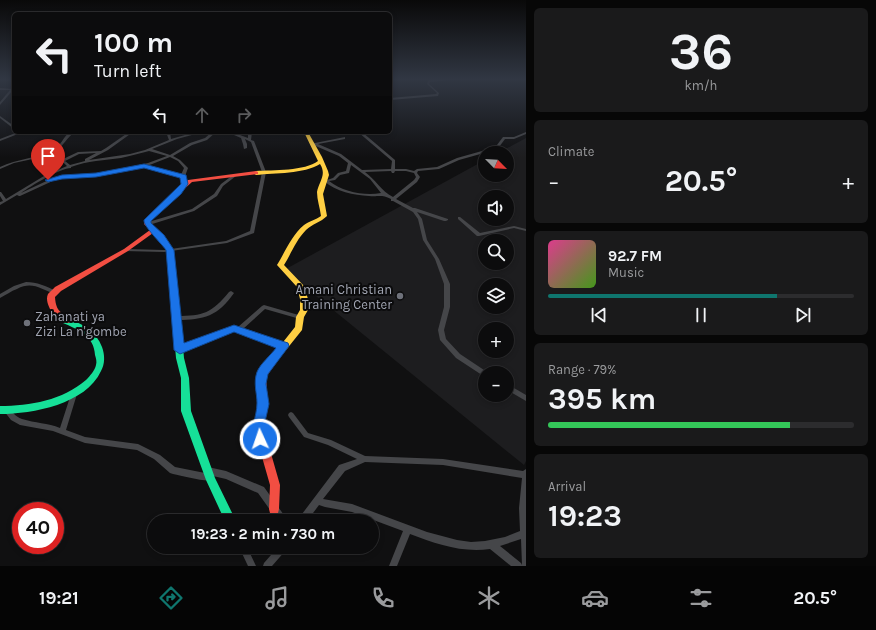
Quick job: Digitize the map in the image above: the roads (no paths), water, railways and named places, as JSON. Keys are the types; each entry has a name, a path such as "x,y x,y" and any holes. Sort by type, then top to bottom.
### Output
{"street":[{"path":"0,117 12,126"},
{"path":"362,171 372,170 393,172 406,170 416,172 420,170 441,168 458,159 490,150 498,146 504,138 514,138 526,133"},
{"path":"0,140 15,134"},
{"path":"0,168 13,162 53,151 62,145 67,136 70,134"},
{"path":"80,163 103,152 128,134"},
{"path":"169,134 171,139"},
{"path":"0,204 37,182 70,166 150,150 179,134"},
{"path":"171,139 192,134"},
{"path":"14,195 22,194 41,183 56,178 96,175 144,166 170,156 191,144 206,139 212,134"},
{"path":"233,134 242,138 250,139"},
{"path":"126,250 160,252 228,242 251,233 264,172 255,147 250,139 250,134"},
{"path":"274,509 275,485 259,429 263,404 261,384 262,373 299,328 300,317 305,306 300,286 280,265 289,252 292,244 307,226 323,217 320,192 326,181 325,166 307,134"},
{"path":"362,134 394,161 393,172"},
{"path":"242,138 245,148"},
{"path":"313,144 344,138"},
{"path":"313,144 337,153 350,162 362,171 384,194 392,200 446,220"},
{"path":"147,224 147,220 150,216 179,193 184,181 186,168 170,156 150,150"},
{"path":"53,151 70,166"},
{"path":"64,160 78,153 103,152"},
{"path":"144,166 184,181 310,167 319,164 321,161"},
{"path":"326,181 334,179 339,174 348,172 350,162"},
{"path":"392,200 416,181 418,177 416,172"},
{"path":"147,224 196,208 216,195 222,185 234,176"},
{"path":"326,181 332,187 356,194 378,196 384,194"},
{"path":"0,193 5,201"},
{"path":"413,209 420,219 425,240 437,259 447,284 448,299 441,330 442,340 458,356 478,369"},
{"path":"459,218 479,235 514,227 526,230"},
{"path":"147,224 161,237 170,250 180,350 185,378 186,411 209,474 228,514"},
{"path":"3,410 16,412 28,411 74,394 86,385 97,372 102,356 97,342 83,326 64,320 56,312 50,300 54,292 126,250 153,230"},
{"path":"0,296 20,285 30,282 54,292"},
{"path":"177,318 208,315 218,309 231,293"},
{"path":"238,330 264,307 300,317"},
{"path":"180,350 229,330 238,330 284,346"},
{"path":"514,391 526,398"},
{"path":"62,432 74,394"},
{"path":"3,410 20,422 48,427 85,440 138,447 157,457 173,470 195,475 226,475 261,490 278,514"},
{"path":"291,415 306,435 329,442 365,459 444,462 526,474 523,508 526,566"},
{"path":"307,514 342,468 365,459"},
{"path":"317,501 326,505 350,507 408,529 448,542 471,546 492,545 504,542 524,533"},
{"path":"393,566 408,529"},
{"path":"492,545 518,566"},
{"path":"246,554 252,566"},
{"path":"266,566 277,554"}],"place":[{"name":"Amani Christian Training Center","path":"400,296"},
{"name":"Zahanati ya Zizi La n'gombe","path":"27,323"}]}
